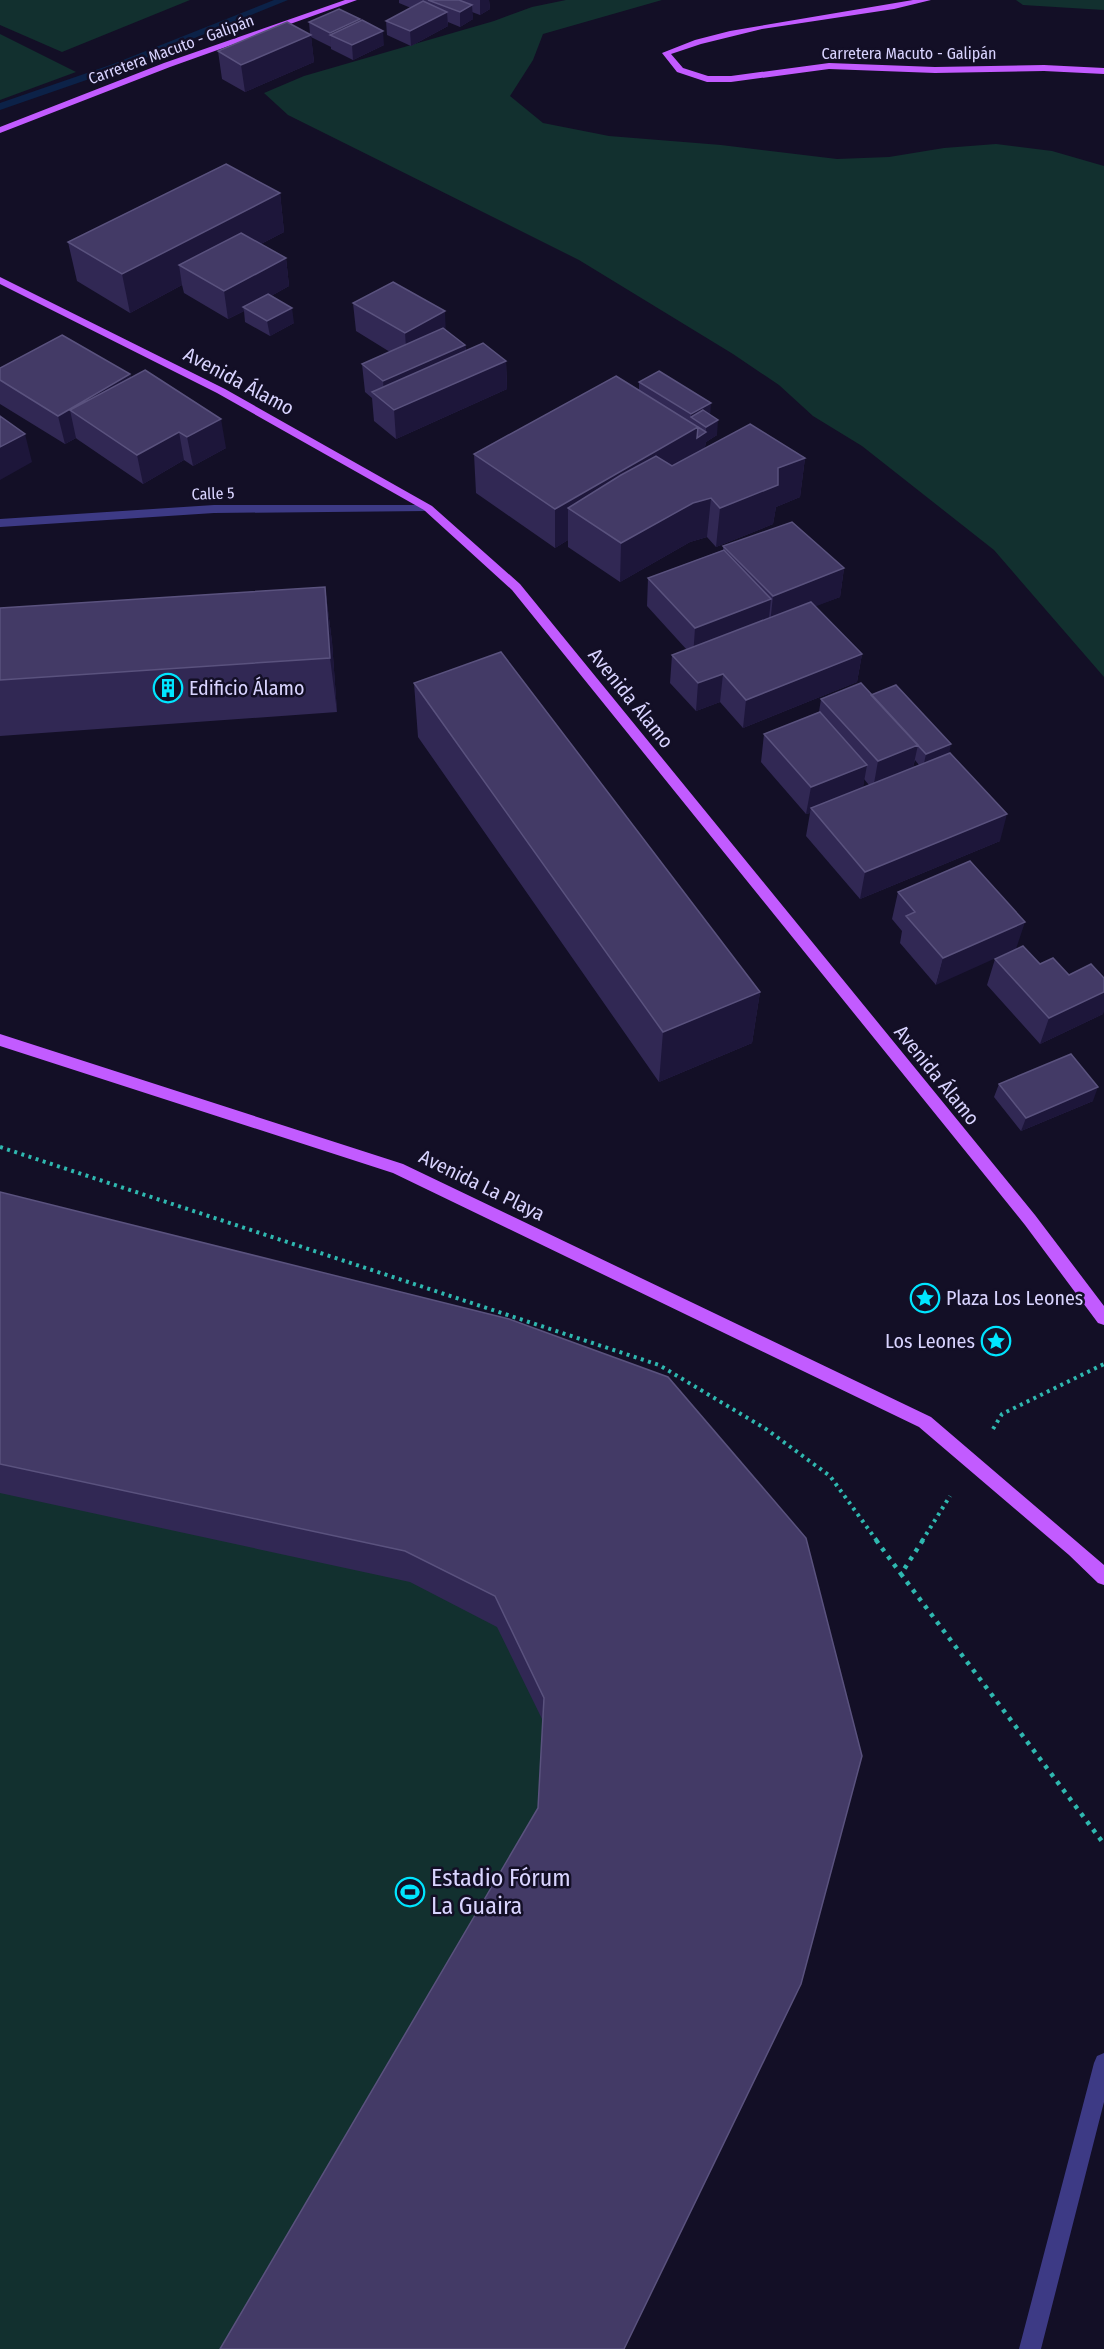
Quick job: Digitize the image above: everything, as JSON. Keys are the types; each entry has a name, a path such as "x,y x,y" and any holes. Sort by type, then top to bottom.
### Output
{"main road":[{"name":"Carretera Macuto - Galipán","path":"0,130 167,65 354,0"},
{"name":"Carretera Macuto - Galipán","path":"927,0 872,11 791,20 699,40 666,53 680,70 707,79 731,79 829,66 935,70 1044,68 1104,71"},
{"name":"Avenida Álamo","path":"0,280 221,391 428,508 516,587 1030,1220 1104,1318"},
{"name":"Avenida La Playa","path":"0,1040 398,1168 925,1422 1075,1549 1104,1577"}],"street":[{"name":"Calle 5","path":"0,524 214,509 428,508"},
{"path":"1030,2349 1104,2063"}],"path":[{"path":"0,1147 659,1365 766,1429 830,1476 1104,1844"},
{"path":"901,1574 1002,1414 1104,1364"}],"green space":[{"path":"0,0 190,0 62,52 0,25"},
{"path":"566,0 662,0 543,34 533,60 510,96 543,123 609,136 721,145 837,159 889,157 944,148 996,144 1052,151 1104,166 1104,677 994,550 862,446 813,416 779,385 733,354 579,260 288,115 264,93 304,76 494,21 532,7"},
{"path":"1016,0 1104,0 1104,10 1023,5"},
{"path":"0,34 76,72 0,100"},
{"name":"Estadio Fórum La Guaira","path":"0,1227 511,1356 622,2349 0,2349"}],"building":[{"path":"428,0 459,0 472,5 460,12"},
{"path":"423,1 447,12 410,31 386,21"},
{"path":"339,9 360,19 330,33 309,22"},
{"path":"362,20 383,31 352,45 330,35"},
{"path":"287,22 311,35 241,65 218,51"},
{"path":"226,164 280,193 122,274 68,242"},
{"path":"241,233 286,258 224,291 179,265"},
{"path":"393,282 445,311 405,333 353,303"},
{"path":"268,294 292,308 267,321 243,307"},
{"path":"443,328 465,345 383,381 362,364"},
{"path":"62,335 130,374 58,416 0,380 0,368"},
{"path":"483,343 506,361 394,410 372,392"},
{"path":"145,370 221,419 187,437 179,432 137,455 70,410"},
{"path":"659,371 711,403 691,414 639,382"},
{"path":"616,376 698,427 555,509 474,454"},
{"path":"703,410 718,420 706,427 691,417"},
{"path":"0,416 25,434 0,447"},
{"path":"750,424 805,458 778,468 778,485 720,508 711,498 693,503 621,543 568,508 656,456 672,466"},
{"path":"698,427 706,432 697,438"},
{"path":"792,522 844,568 773,596 723,546"},
{"path":"724,550 771,599 695,628 648,578"},
{"path":"325,587 330,658 0,680 0,608"},
{"path":"811,602 862,654 746,700 723,674 698,683 672,655"},
{"path":"501,652 760,992 663,1032 414,683"},
{"path":"861,683 918,745 878,761 821,699"},
{"path":"896,685 951,744 926,754 871,695"},
{"path":"820,712 867,765 811,787 764,734"},
{"path":"950,753 1007,814 865,872 811,808"},
{"path":"970,861 1025,922 943,958 906,916 915,912 898,892"},
{"path":"1023,946 1040,964 1053,958 1069,975 1091,964 1104,978 1104,992 1049,1018 995,959"},
{"path":"1071,1054 1098,1087 1026,1118 999,1084"},
{"path":"0,1192 509,1319 668,1377 806,1538 862,1756 801,1984 624,2349 220,2349 538,1808 544,1698 495,1596 405,1551 0,1464"}],"waterway":[{"path":"0,107 117,66 283,0"}],"place":[{"name":"Edificio Álamo","path":"168,688"},
{"name":"Plaza Los Leones","path":"925,1298"},
{"name":"Los Leones","path":"996,1341"},
{"name":"Estadio Fórum La Guaira","path":"410,1892"}]}
